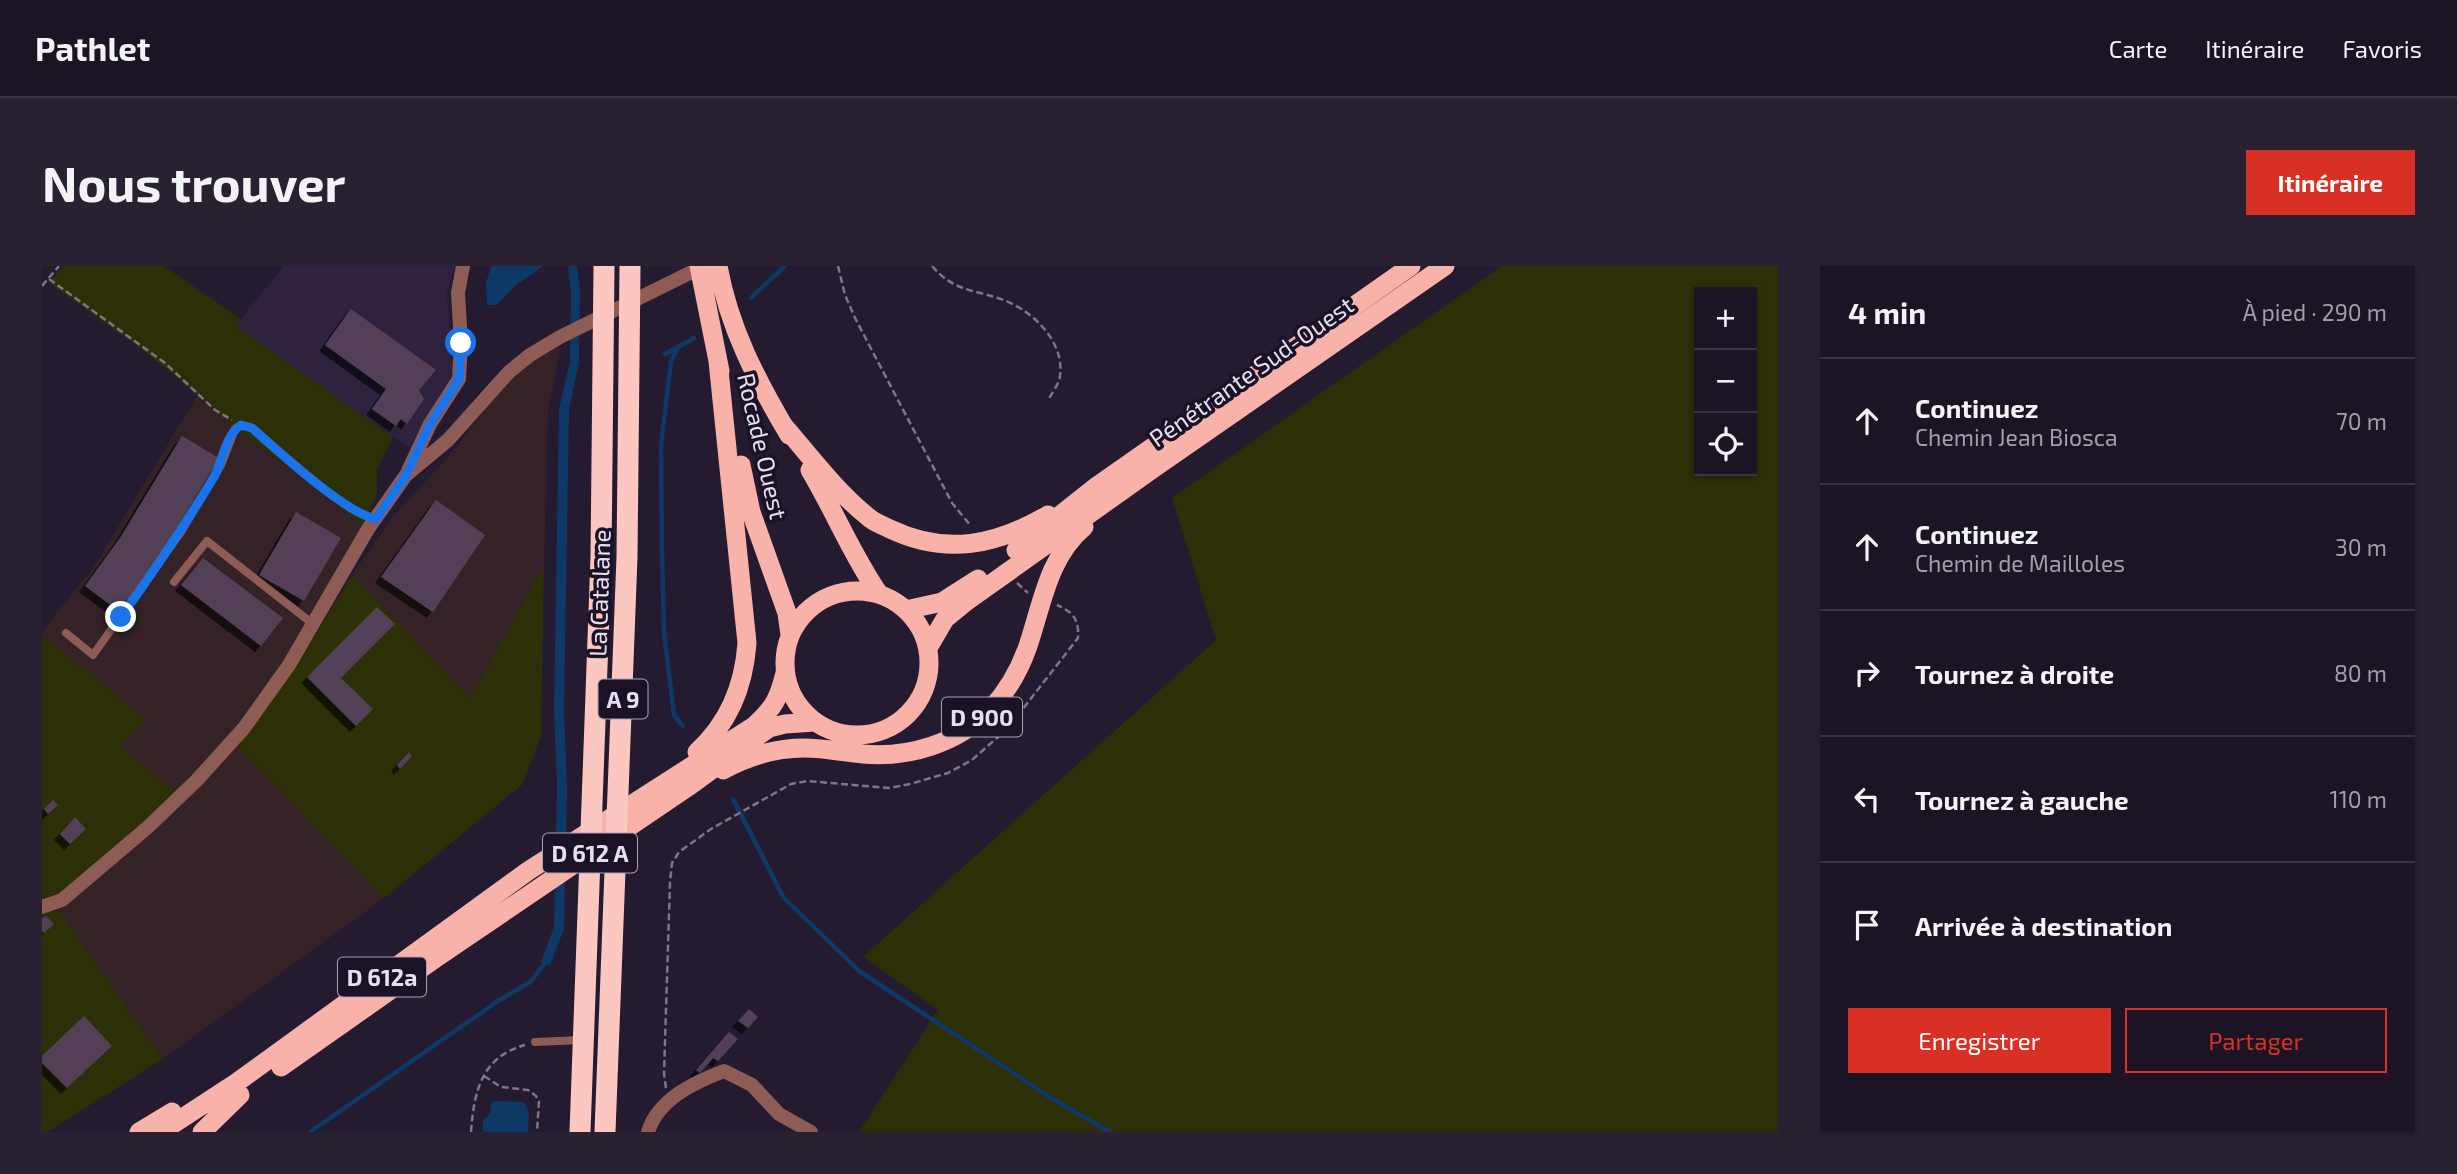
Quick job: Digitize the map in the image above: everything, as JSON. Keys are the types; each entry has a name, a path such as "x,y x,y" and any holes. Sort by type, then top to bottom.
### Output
{"highway":[{"name":"La Catalane","path":"580,1132 601,570 604,266"},
{"name":"La Catalane","path":"605,1132 627,571 630,266"},
{"name":"Rocade Ouest","path":"718,266 732,323 744,352 783,425 828,499 864,573 878,594"},
{"path":"906,610 942,601 972,582 1042,531 1097,486 1411,266"},
{"name":"Pénétrante Sud-Ouest","path":"928,648 945,619 967,601 1445,266"},
{"name":"Rocade Ouest","path":"696,270 751,512 787,613 790,635"},
{"path":"656,787 712,739 727,717 741,683 745,663 747,643 744,603 718,361"},
{"path":"783,425 845,497 869,519 900,534 932,544 966,545 1004,536 1035,522 1097,486"},
{"name":"Pénétrante Sud-Ouest","path":"688,787 732,765 776,750 804,748 864,754 898,754 929,748 976,723 992,709 1015,675 1028,647 1055,565 1078,533 1154,468"},
{"name":"Rocade Ouest","path":"852,591 878,594 906,610 916,621 928,648 930,664 923,694 914,708 897,723 876,733 844,734 816,722 795,701 785,673 786,647 790,635 805,613 827,598 852,591"},
{"path":"656,787 754,726 769,713 779,697 785,673"},
{"name":"Pénétrante Sud-Ouest","path":"526,897 688,787 769,727 785,723 816,722"},
{"name":"D 612 A","path":"528,871 656,787"},
{"name":"D 612a","path":"184,1132 528,871"},
{"name":"D 612a","path":"161,1132 238,1089 526,897"},
{"path":"139,1132 200,1095 238,1089"},
{"path":"202,1132 238,1089"}],"street":[{"path":"42,907 62,900 148,827 197,780 244,728 289,665 376,519 406,475 430,424 459,379 461,343 458,293 463,266"},
{"path":"406,475 448,440 509,372 530,355 560,337 696,270"},
{"path":"648,1132 668,1101 695,1083 724,1071 752,1085 779,1114 811,1132"}],"lane":[{"path":"66,633 93,656 181,532 221,465 235,429 241,425 252,428 364,517 376,519"},
{"path":"173,582 207,541 313,624"},
{"path":"535,1042 584,1040"}],"path":[{"path":"42,286 59,266"},
{"path":"838,266 845,295 863,332 952,503 975,532"},
{"path":"932,266 942,278 960,288 998,298 1021,308 1040,324 1051,337 1060,359 1060,378 1048,400"},
{"path":"49,279 165,363 215,410 241,425"},
{"path":"1015,582 1031,595"},
{"path":"668,1101 664,1073 670,883 672,863 679,852 711,829 791,784 807,781 889,788 948,773 972,760 1007,728 1078,638 1079,623 1074,615 1052,603"},
{"path":"471,1132 473,1101 490,1063 513,1048 535,1042"},
{"path":"484,1076 501,1087 528,1090 536,1096 539,1101 537,1132"}],"shaded area":[{"path":"284,266 455,266 447,292 453,370 445,392 409,448 235,326"},
{"path":"561,346 548,411 544,565 470,697 352,575 393,517 455,449 496,394 535,359"},
{"path":"197,396 228,424 363,526 284,662 228,737 384,898 163,1059 59,910 93,882 177,792 120,747 145,719 42,635 42,632 95,565"}],"green space":[{"path":"63,266 164,266 241,319 236,326 393,437 377,469 377,494 363,526 228,424 177,377 141,349 49,283"},
{"path":"1502,266 1778,266 1778,1132 859,1132 938,1010 863,957 1216,640 1172,498"},
{"path":"544,565 541,736 523,784 384,898 237,747 298,663 352,575 470,697"},
{"path":"42,635 146,719 121,747 177,792 59,895 42,901"},
{"path":"59,910 163,1059 47,1132 42,1132 42,913"}],"water":[{"path":"491,266 543,266 515,286 497,305 487,305 486,283"},
{"path":"568,266 577,266 580,290 579,362 569,410 564,710 567,787 564,929 550,965 541,962 554,927 559,409 570,361 571,291"},
{"path":"492,1101 524,1102 529,1113 528,1132 483,1132 483,1120 490,1114"}],"building":[{"path":"351,309 436,370 419,390 424,399 407,424 401,419 396,426 372,409 386,389 325,345"},
{"path":"182,436 219,458 155,564 120,612 85,586 120,538"},
{"path":"436,500 485,535 433,612 381,577"},
{"path":"296,512 341,538 304,601 259,575"},
{"path":"203,558 283,618 261,646 181,585"},
{"path":"377,607 395,624 341,678 373,709 356,726 307,677"},
{"path":"409,752 412,756 400,769 397,765"},
{"path":"53,800 58,805 48,814 44,809"},
{"path":"75,817 86,829 70,844 60,834"},
{"path":"46,916 54,924 44,933 42,918"},
{"path":"749,1009 758,1017 748,1028 738,1021"},
{"path":"84,1016 112,1046 67,1088 42,1063 42,1056"},
{"path":"729,1032 738,1039 718,1061 713,1058 700,1073 696,1070"}],"waterway":[{"path":"751,298 785,266"},
{"path":"665,354 694,338"},
{"path":"679,346 671,361 661,445 662,550 664,632 674,715 683,726"},
{"path":"733,799 784,898 859,971 1051,1098 1110,1132"},
{"path":"310,1132 498,1001 530,982 547,961"}],"route":[{"path":"121,617 181,532 221,465 235,429 241,425 252,428 364,517 376,519 406,475 430,424 459,379 461,343"}]}
